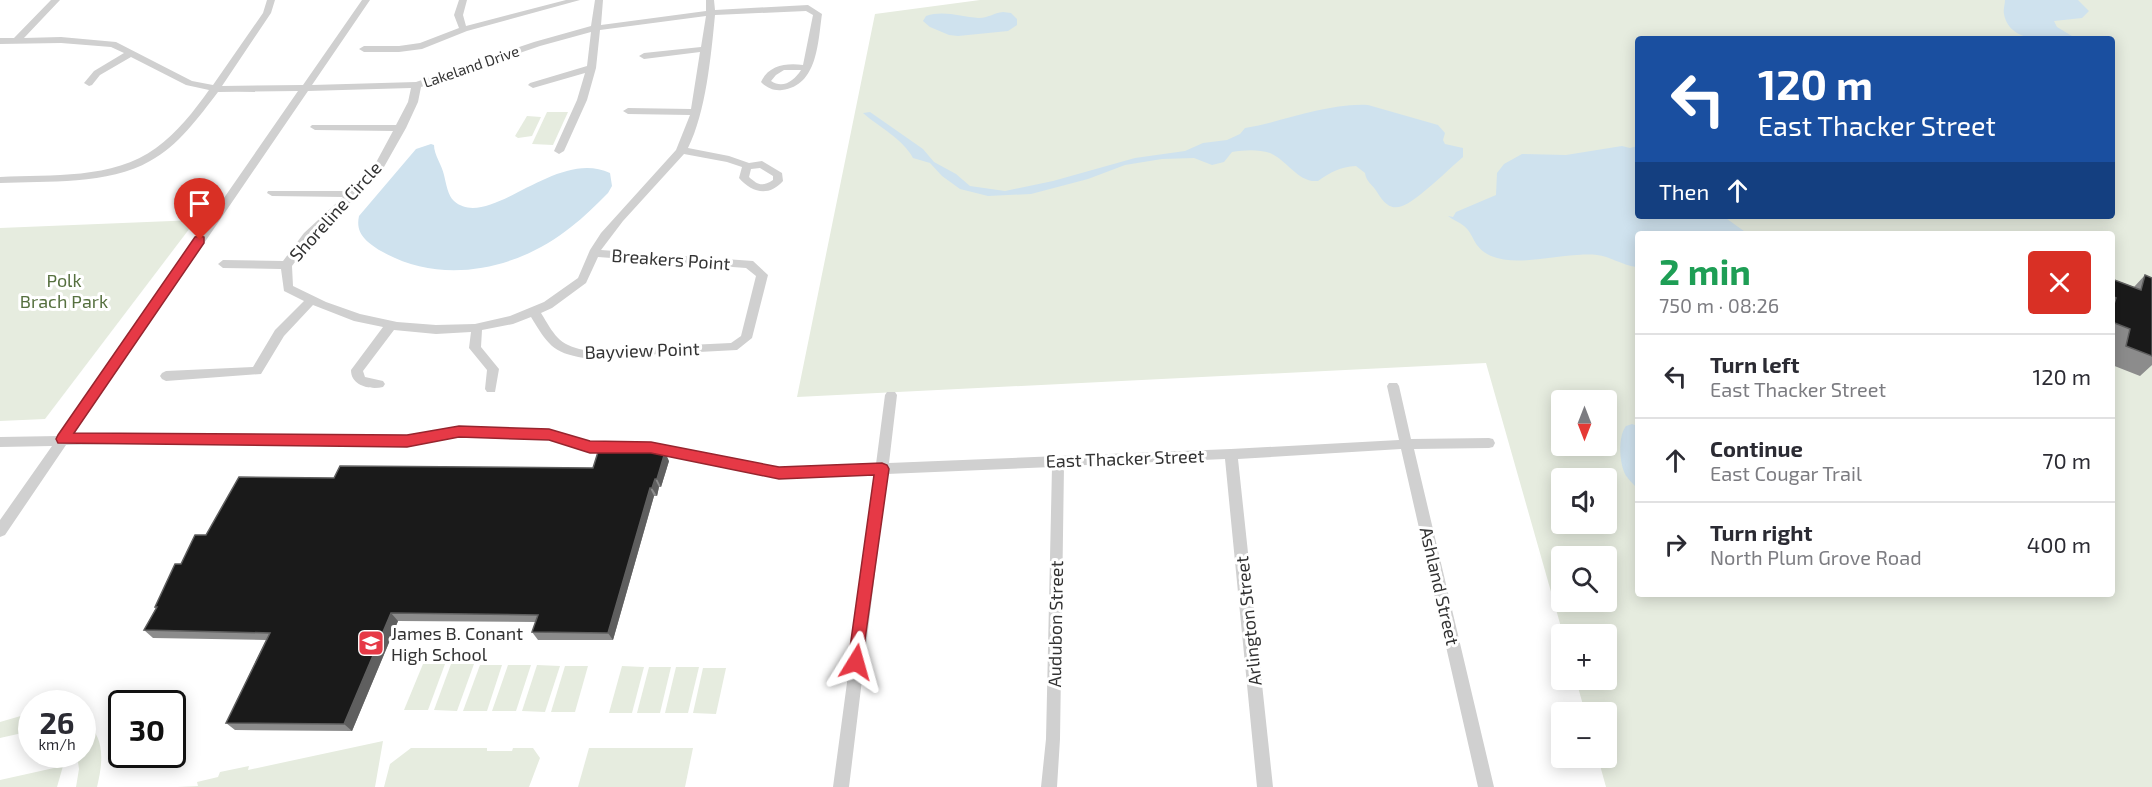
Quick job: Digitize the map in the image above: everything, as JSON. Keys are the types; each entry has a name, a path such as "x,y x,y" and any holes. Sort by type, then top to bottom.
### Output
{"street":[{"path":"16,40 56,0"},
{"path":"0,180 100,174 146,159 171,140 216,89 267,13 272,0"},
{"path":"0,531 366,0"},
{"path":"463,0 458,13 459,23 464,29"},
{"path":"364,49 399,49 422,46 464,29 576,0"},
{"path":"559,151 582,100 591,68 599,0"},
{"name":"Shoreline Circle","path":"417,85 413,102 401,128 376,172 308,236 286,266 288,288 311,301 390,327 477,328 535,313 582,281 594,253 610,228 681,150 695,112 705,71 705,49 711,13 710,0"},
{"name":"Lakeland Drive","path":"0,41 113,44 189,83 216,89 417,85 537,44 596,28 711,13 808,8 818,14 809,63 806,68"},
{"path":"644,56 705,49"},
{"path":"89,83 97,73 129,54"},
{"path":"533,86 591,68"},
{"path":"628,111 695,112"},
{"path":"315,128 401,128"},
{"path":"681,150 729,159 748,166"},
{"path":"272,193 351,194"},
{"name":"Breakers Point","path":"594,253 749,264 762,275 746,338 734,346"},
{"path":"224,264 286,266"},
{"path":"166,376 257,371 269,346 284,326 311,301"},
{"name":"Bayview Point","path":"535,313 556,346 566,352 584,354 734,346"},
{"path":"379,384 362,381 357,376 357,369 390,327"},
{"path":"477,328 475,348 493,369 491,389"},
{"name":"Ashland Street","path":"1393,386 1486,787"},
{"path":"841,787 891,395"},
{"name":"East Thacker Street","path":"63,439 407,441 459,431 549,435 590,447 651,448 779,473 1231,454 1408,444 1489,443"},
{"path":"0,442 63,439"},
{"name":"Arlington Street","path":"1231,454 1265,787"},
{"name":"Audubon Street","path":"1049,787 1053,739 1058,461"}],"green space":[{"path":"980,0 2152,0 2152,787 1606,787 1601,768 1617,768 1617,702 1582,702 1579,690 1617,690 1617,624 1560,624 1557,612 1617,612 1617,546 1551,546 1551,592 1486,363 797,397 875,14"},
{"path":"547,112 568,112 553,145 532,144"},
{"path":"527,116 541,117 532,136 518,138 515,136"},
{"name":"Polk Brach Park","path":"196,220 45,419 0,421 0,228"},
{"path":"423,664 445,664 428,710 404,710"},
{"path":"451,664 474,664 457,711 434,710"},
{"path":"480,665 502,665 487,711 463,711"},
{"path":"508,665 531,665 516,711 492,711"},
{"path":"537,665 560,666 545,712 522,711"},
{"path":"565,666 588,666 575,712 551,712"},
{"path":"622,666 644,667 632,713 609,713"},
{"path":"649,667 671,667 660,713 637,713"},
{"path":"676,667 699,667 688,713 665,713"},
{"path":"703,668 726,668 716,714 693,713"},
{"path":"18,717 18,734 0,738 0,722"},
{"path":"96,734 101,750 101,768 97,787 76,787 79,769 96,768"},
{"path":"383,741 375,787 177,787 198,786 197,782 218,777 220,772 249,766 248,770"},
{"path":"411,748 487,748 487,751 512,751 513,748 533,748 540,758 529,787 384,787 390,764"},
{"path":"589,748 693,748 685,787 578,787"},
{"path":"62,768 57,787 0,787 0,780"}],"water":[{"path":"2005,0 2078,0 2089,11 2082,18 2054,21 2057,27 2072,36 2024,36 2008,24 2004,12"},
{"path":"1003,12 1011,13 1017,19 1017,25 1008,31 949,35 930,27 923,21 926,16 933,14 979,18"},
{"path":"1368,105 1438,125 1445,133 1443,140 1445,144 1463,148 1463,157 1421,194 1398,207 1392,207 1382,200 1365,173 1356,166 1336,170 1318,181 1311,181 1299,175 1276,156 1251,150 1232,152 1224,162 1212,165 1194,158 1162,159 1125,165 1088,179 1031,194 988,196 960,189 942,176 930,163 913,158 897,139 863,113 870,112 923,149 934,162 956,174 970,186 1005,191 1053,181 1135,158 1185,151 1203,143 1227,140 1240,134 1245,128 1306,113 1337,107"},
{"path":"434,145 450,196 454,201 468,208 485,206 504,199 567,171 589,168 610,173 612,186 608,193 576,223 550,242 527,254 503,263 479,268 454,270 429,268 404,262 381,251 363,237 358,222 359,216 416,149"},
{"path":"1622,146 1635,147 1635,219 1727,219 1744,231 1635,231 1635,267 1597,255 1528,260 1502,259 1491,256 1480,249 1468,230 1448,216 1453,217 1456,212 1496,195 1497,173 1504,164 1522,154 1566,155"},
{"path":"1635,425 1635,486 1625,474 1621,456 1623,430 1626,426"}],"building":[{"path":"2145,275 2152,278 2152,356 2126,346 2130,329 2115,323 2115,280 2141,290"},
{"name":"James B. Conant High School","path":"598,452 665,452 657,479 650,488 608,633 532,632 538,615 391,613 344,724 226,723 270,633 144,630 157,607 155,607 175,564 181,564 195,535 206,535 239,477 334,478 340,466 593,468"}],"place":[{"name":"James B. Conant High School","path":"371,643"}],"route":[{"path":"200,240 63,439 407,441 459,431 549,435 590,447 651,448 779,473 882,469 856,662"}]}
